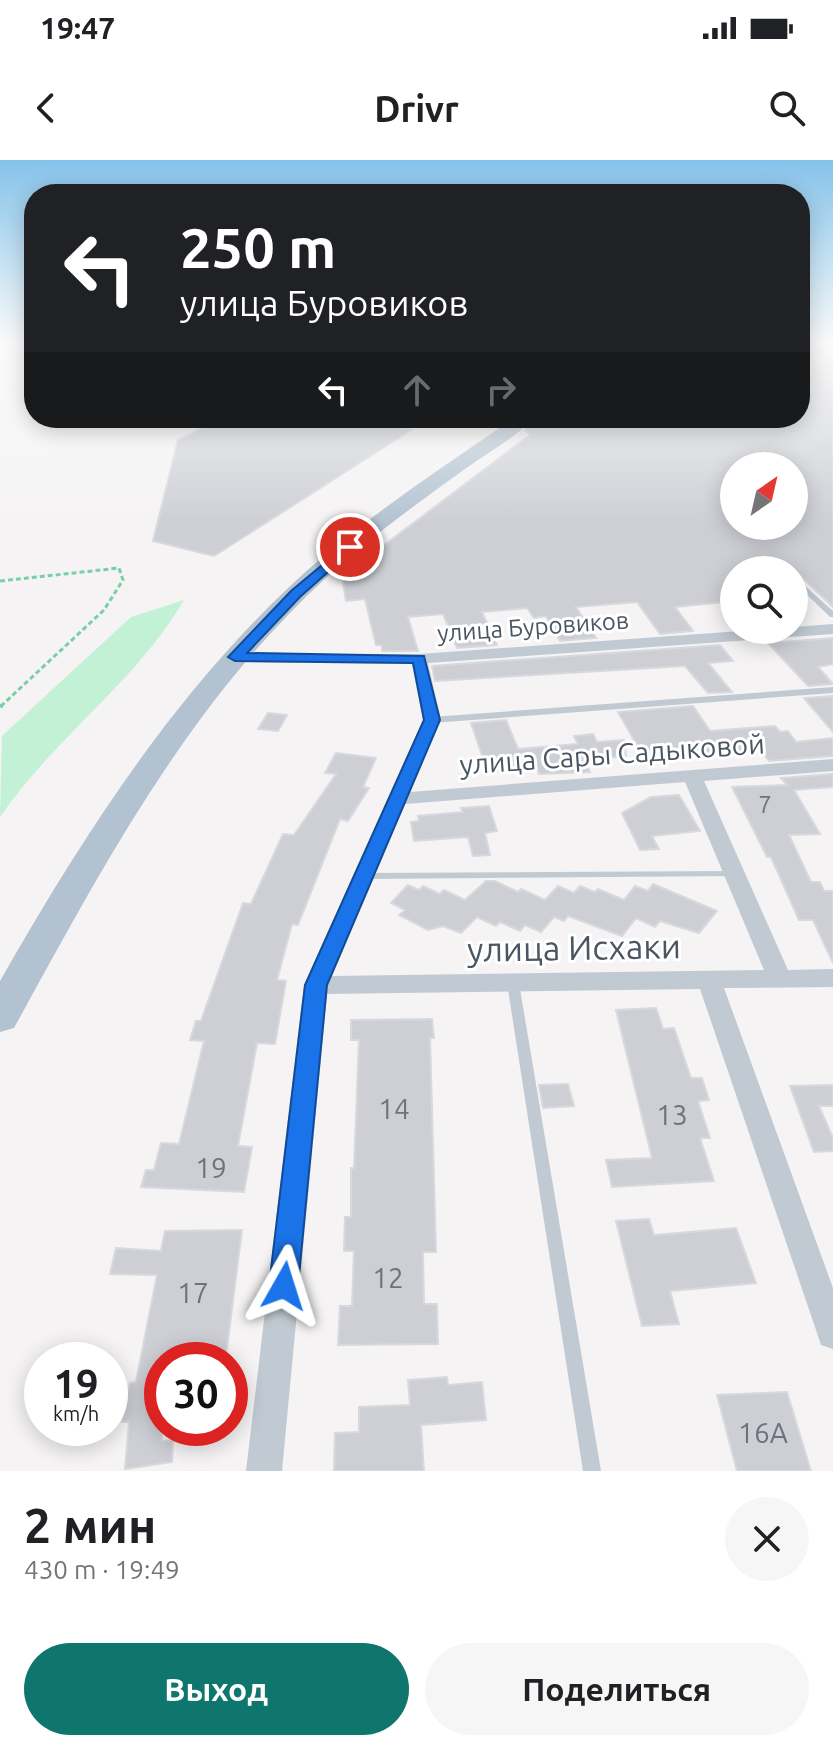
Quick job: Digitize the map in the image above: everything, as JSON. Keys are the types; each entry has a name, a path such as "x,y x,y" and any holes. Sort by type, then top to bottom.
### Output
{"main road":[{"path":"0,1017 66,894 140,779 235,657 295,594 350,547 511,428"}],"street":[{"name":"улица Буровиков","path":"235,657 419,659 833,629"},
{"path":"264,1471 316,985 432,720 419,659"},
{"name":"улица Сары Садыковой","path":"396,799 833,765"},
{"path":"692,776 780,979"},
{"name":"улица Исхаки","path":"316,985 833,978"},
{"path":"709,981 833,1333"}],"lane":[{"path":"808,591 833,615"},
{"path":"432,720 833,690"},
{"path":"365,876 735,874"},
{"path":"513,983 592,1471"}],"path":[{"path":"0,581 119,568 123,580 104,610 0,707"}],"green space":[{"path":"184,600 143,657 45,761 0,817 2,736 131,617"}],"building":[{"path":"810,403 833,403 833,607 808,583 808,556 720,556 720,602 675,607 693,631 660,634 637,602 576,607 596,638 560,641 546,616 534,618 527,608 482,612 497,645 457,648 443,614 408,617 418,651 382,651 382,645 376,645 365,599 346,601 342,577 530,435 525,430 527,428 810,428"},
{"path":"203,428 411,430 214,556 153,541 178,440"},
{"path":"833,638 833,664 818,667 833,684 808,686 769,644 808,644 808,640"},
{"path":"720,645 733,661 708,663 732,692 708,693 685,666 435,681 432,666"},
{"path":"833,696 833,732 804,698"},
{"path":"693,706 710,731 775,726 780,732 788,731 796,742 833,738 833,756 769,761 761,751 678,757 666,757 663,752 642,754 618,712"},
{"path":"268,713 287,715 278,731 258,729"},
{"path":"506,720 518,749 578,744 574,736 593,734 597,742 624,740 626,756 584,760 590,772 539,774 537,768 494,772 491,763 485,764 471,723"},
{"path":"336,753 376,758 363,787 369,788 348,821 340,819 298,925 292,924 277,980 286,981 275,1044 257,1043 238,1146 252,1147 244,1192 141,1187 146,1170 154,1170 161,1143 179,1144 204,1041 190,1040 196,1021 201,1021 243,903 251,904 283,834 294,835 336,774 325,773"},
{"path":"833,774 833,787 794,790 820,834 789,835 811,882 820,882 824,891 833,891 833,963 813,920 799,920 771,857 767,857 732,787 787,785 781,778"},
{"path":"679,795 700,831 652,836 659,849 640,850 622,813 651,797"},
{"path":"489,806 497,831 485,833 490,855 473,856 468,837 414,841 411,822 419,821 418,816"},
{"path":"486,881 495,881 518,892 521,889 545,900 558,886 574,893 580,886 595,892 598,889 624,900 635,886 648,891 653,884 717,911 699,933 660,921 655,927 636,918 622,936 568,916 564,921 554,917 541,932 525,925 520,931 500,922 496,926 477,917 461,933 443,926 428,930 399,915 405,910 391,903 408,885 419,890 423,886 440,894 444,890 465,900"},
{"path":"656,1008 663,1029 674,1028 691,1078 702,1078 709,1100 698,1101 710,1138 700,1138 714,1181 612,1187 606,1160 652,1158 616,1010"},
{"path":"432,1019 436,1252 423,1252 424,1304 437,1304 438,1344 338,1345 340,1306 352,1306 354,1251 344,1251 345,1217 351,1217 359,1040 351,1040 351,1020"},
{"path":"568,1084 574,1106 543,1108 539,1085"},
{"path":"833,1085 833,1106 819,1106 833,1138 833,1151 814,1152 790,1086"},
{"path":"649,1219 654,1235 736,1228 756,1283 670,1291 679,1324 642,1326 616,1221"},
{"path":"242,1230 228,1342 144,1342 144,1446 173,1446 172,1462 125,1469 128,1393 130,1383 136,1382 157,1275 110,1274 116,1248 161,1251 165,1231"},
{"path":"447,1377 448,1385 482,1382 486,1420 421,1425 424,1471 334,1471 335,1433 359,1432 359,1407 410,1405 408,1380"},
{"path":"787,1392 811,1471 737,1471 717,1395"}],"route":[{"path":"284,1286 316,985 432,720 419,659 235,657 295,594 350,547"}]}
